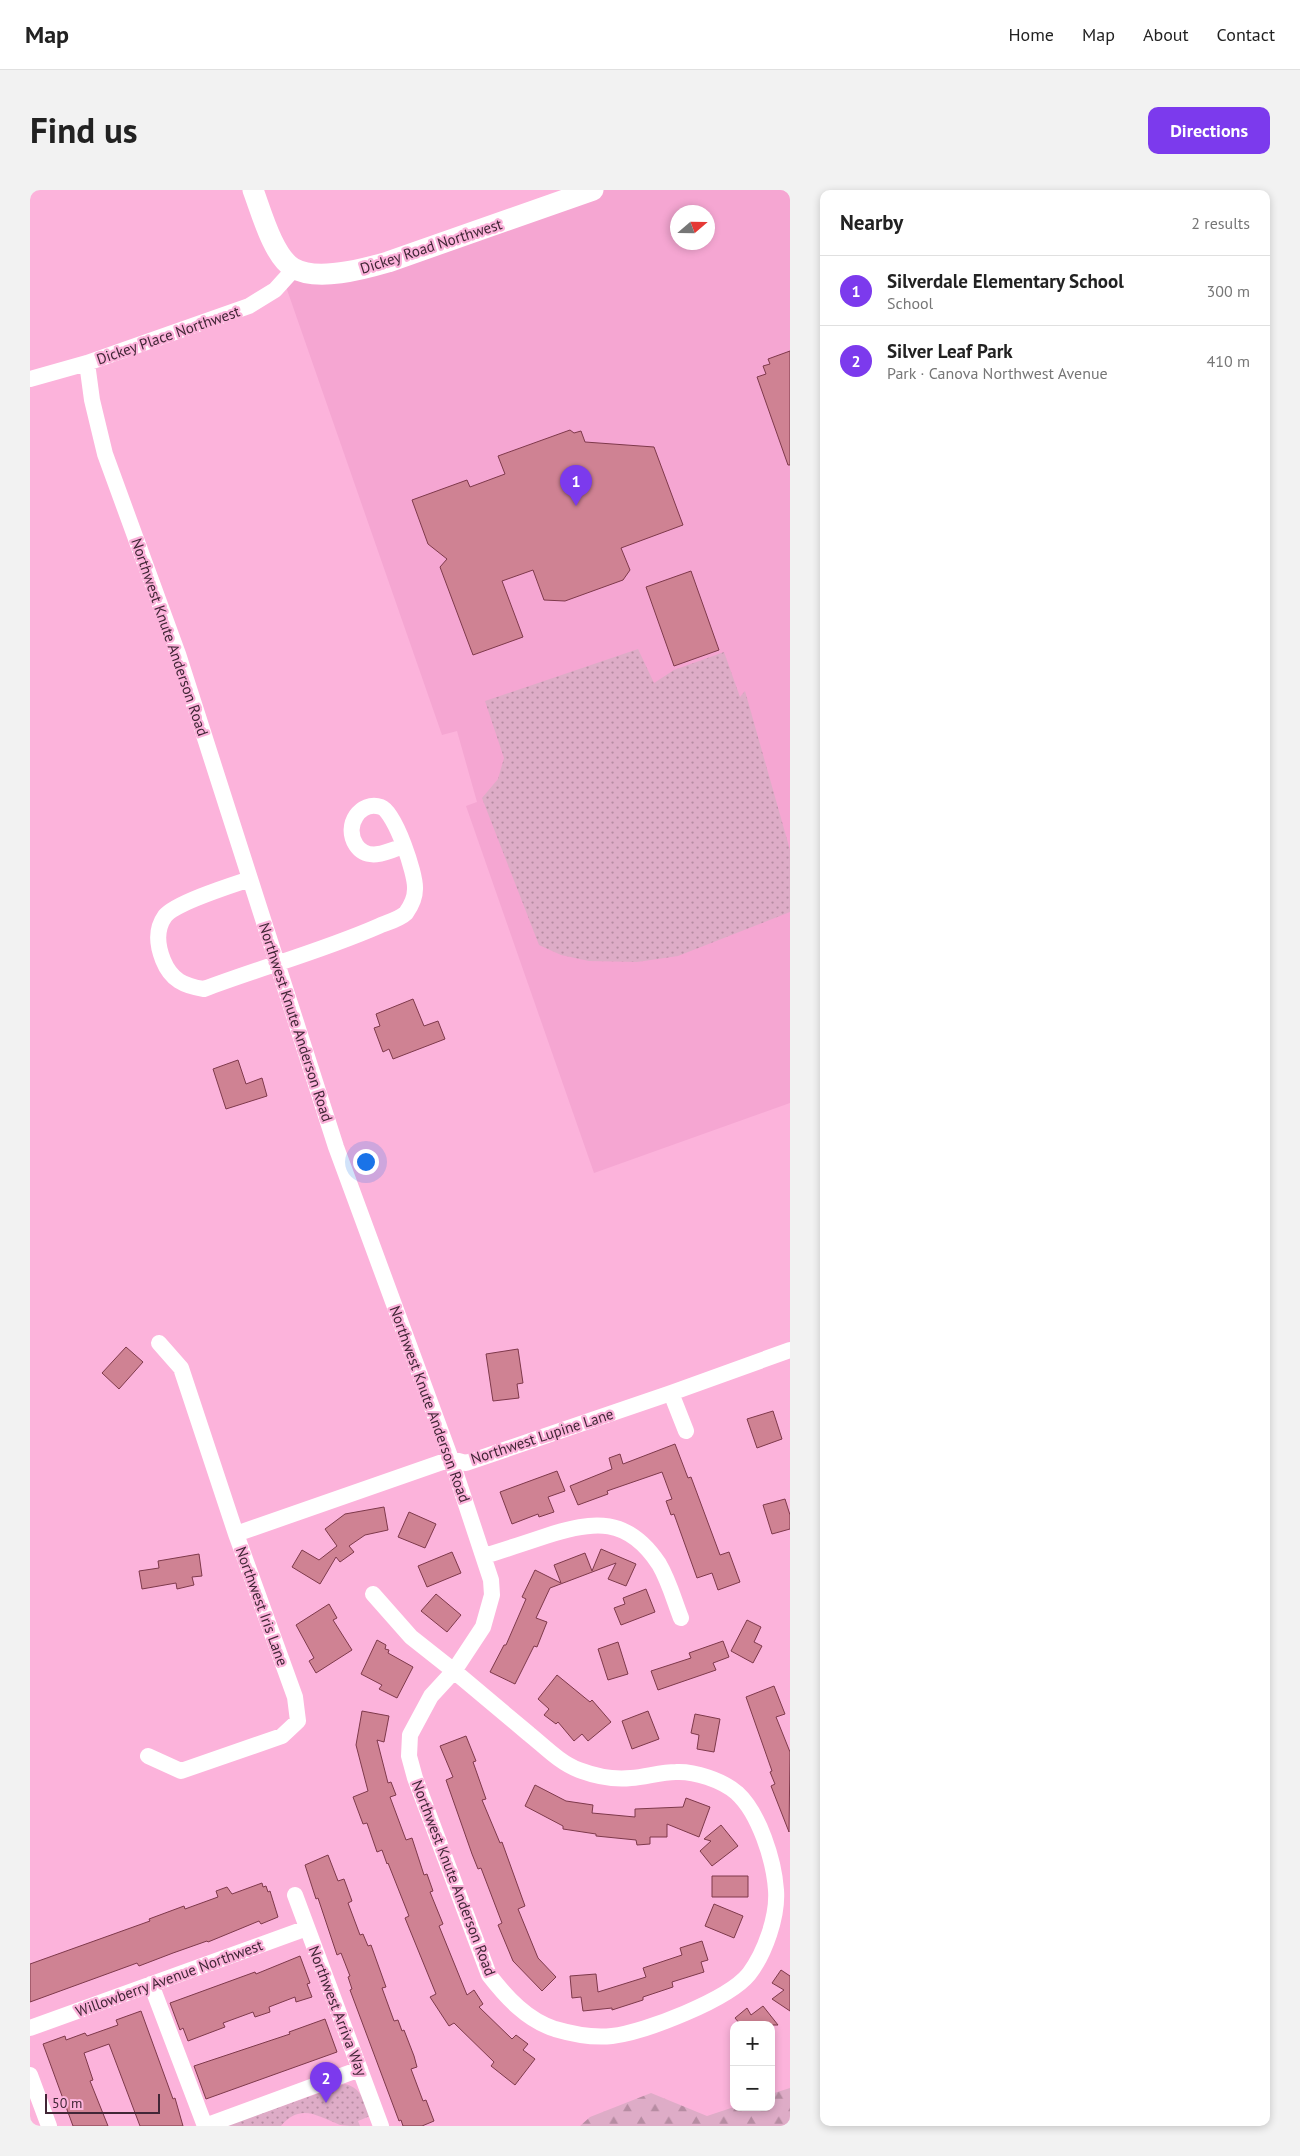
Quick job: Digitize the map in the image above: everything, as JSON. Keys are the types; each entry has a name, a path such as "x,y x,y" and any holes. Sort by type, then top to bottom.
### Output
{"street":[{"path":"253,190 276,247 294,269"},
{"name":"Dickey Road Northwest","path":"294,269 315,274 336,274 363,270 593,190"},
{"name":"Dickey Place Northwest","path":"30,379 87,364 249,306 275,290 294,269"},
{"name":"Northwest Knute Anderson Road","path":"87,364 92,400 105,454 178,654 336,1147 451,1459 484,1556 490,1580 492,1595 489,1611 474,1642 454,1671 431,1696 410,1735 409,1756 415,1778 489,1975 504,1994 536,2020 555,2029 577,2034 612,2036 662,2022 696,2008 724,1994 748,1976 763,1952 772,1922 776,1891 770,1856 756,1819 736,1792 704,1775 676,1772 629,1778 604,1777 577,1769 557,1757 454,1671"},
{"path":"250,879 182,905 166,914 159,927 157,938 167,971 179,982 204,989 366,932 404,915 413,902 416,888 404,846"},
{"name":"Northwest Iris Lane","path":"148,1756 181,1771 282,1736 298,1721 295,1697 236,1534 181,1368 159,1343"},
{"name":"Northwest Lupine Lane","path":"236,1534 451,1459 466,1463 790,1350"},
{"path":"671,1393 686,1431"},
{"path":"484,1556 577,1527 605,1524 624,1530 638,1539 660,1565 681,1618"},
{"path":"372,1594 411,1637 454,1671"},
{"name":"Northwest Arriva Way","path":"295,1895 381,2126"},
{"name":"Willowberry Avenue Northwest","path":"30,2028 307,1928"},
{"path":"151,1984 205,2126 360,2069"},
{"path":"30,2075 49,2126"}],"shaded area":[{"path":"593,190 790,190 790,1103 594,1173 466,806 477,802 457,731 442,735 284,281 315,274"}],"green space":[{"path":"638,649 654,683 674,670 724,652 740,697 745,691 790,850 790,912 678,956 637,962 589,961 561,955 539,945 482,798 498,779 504,758 485,701"},
{"path":"345,2084 359,2092 370,2116 358,2121 360,2126 340,2125 316,2115 302,2113 288,2119 281,2126 226,2126"},
{"path":"790,2088 790,2126 580,2126 590,2117 651,2093 707,2116 730,2108 730,2111 775,2111 775,2093"}],"building":[{"path":"790,351 790,465 788,465 757,377 766,374 763,366 770,364 768,359"},
{"path":"570,430 574,433 581,431 585,442 654,447 683,525 621,548 630,570 623,580 565,601 544,600 533,570 502,581 523,637 473,655 440,567 447,559 428,544 412,500 467,480 470,487 505,474 498,456"},
{"path":"691,571 719,650 674,666 646,587"},
{"path":"413,999 424,1026 438,1021 445,1039 393,1059 389,1049 383,1052 374,1028 380,1026 376,1014"},
{"path":"238,1060 246,1084 262,1078 267,1096 226,1109 213,1069"},
{"path":"126,1347 143,1362 119,1389 102,1373"},
{"path":"518,1349 523,1383 517,1384 519,1398 493,1401 486,1354"},
{"path":"773,1411 782,1439 757,1448 747,1419"},
{"path":"675,1444 688,1478 691,1477 720,1555 729,1552 740,1582 718,1590 712,1573 697,1578 674,1514 671,1515 666,1501 672,1499 662,1472 607,1491 608,1494 578,1505 570,1486 612,1469 609,1458 620,1454 623,1464"},
{"path":"557,1471 565,1491 548,1497 554,1512 539,1517 538,1514 512,1524 500,1492"},
{"path":"785,1499 790,1515 790,1529 772,1534 763,1505"},
{"path":"384,1507 388,1530 365,1535 349,1546 354,1552 340,1562 336,1557 320,1584 292,1567 302,1550 319,1560 337,1546 325,1529 345,1514"},
{"path":"409,1512 436,1524 425,1548 398,1537"},
{"path":"601,1549 636,1564 626,1586 608,1579 616,1563 550,1588 536,1618 547,1622 537,1647 534,1646 515,1684 490,1672 504,1645 506,1645 526,1599 522,1597 535,1570 561,1583 554,1565 585,1553 592,1571"},
{"path":"452,1552 461,1573 427,1587 418,1566"},
{"path":"199,1554 202,1576 192,1577 194,1585 177,1589 176,1583 142,1589 139,1571 159,1568 158,1561"},
{"path":"646,1589 655,1612 621,1625 614,1608 625,1604 623,1598"},
{"path":"436,1594 461,1615 447,1632 421,1611"},
{"path":"329,1604 337,1618 333,1620 352,1650 316,1673 309,1661 314,1658 296,1625"},
{"path":"747,1620 761,1627 754,1642 762,1646 753,1663 731,1651"},
{"path":"377,1640 386,1645 385,1649 389,1650 388,1653 413,1667 397,1698 379,1689 382,1685 361,1674"},
{"path":"723,1641 729,1657 713,1663 716,1670 658,1690 651,1671 691,1658 689,1653"},
{"path":"618,1642 628,1674 608,1680 598,1649"},
{"path":"557,1675 590,1702 592,1700 611,1722 588,1741 582,1734 574,1741 558,1722 556,1724 544,1715 549,1709 538,1699"},
{"path":"774,1686 785,1714 776,1717 790,1752 789,1832 771,1786 775,1784 770,1772 772,1771 746,1697"},
{"path":"362,1711 389,1716 384,1742 377,1740 388,1783 391,1782 396,1795 390,1797 406,1840 412,1838 424,1875 427,1874 433,1891 430,1892 443,1924 439,1926 467,1995 474,1990 483,2004 479,2007 512,2039 516,2035 528,2044 523,2050 535,2059 515,2085 491,2066 494,2062 454,2023 449,2026 430,1997 436,1994 405,1918 409,1916 382,1850 377,1852 367,1823 363,1824 353,1797 368,1791 356,1745"},
{"path":"648,1711 659,1739 632,1749 622,1721"},
{"path":"695,1714 720,1719 714,1752 697,1749 699,1735 691,1733"},
{"path":"466,1736 476,1761 473,1762 486,1799 482,1800 500,1843 502,1842 525,1906 518,1909 538,1958 556,1977 542,1991 513,1961 498,1925 502,1923 481,1868 478,1869 472,1854 446,1780 453,1777 440,1746"},
{"path":"535,1785 566,1801 593,1805 592,1813 635,1817 635,1809 683,1807 686,1798 710,1807 699,1837 667,1824 667,1837 650,1837 650,1844 637,1845 636,1840 596,1836 596,1834 563,1829 563,1826 525,1806"},
{"path":"721,1825 738,1846 712,1866 700,1851 711,1841 704,1839"},
{"path":"328,1855 338,1881 344,1879 352,1901 348,1903 360,1935 363,1934 368,1946 371,1945 386,1987 382,1988 394,2021 398,2020 402,2031 404,2030 414,2056 417,2067 411,2069 423,2101 426,2100 434,2121 422,2126 403,2126 401,2120 399,2121 350,1990 352,1989 348,1977 350,1976 341,1953 337,1955 318,1898 316,1899 305,1865"},
{"path":"712,1876 748,1876 748,1897 712,1897"},
{"path":"262,1883 263,1887 266,1886 268,1892 270,1891 278,1917 261,1924 259,1921 208,1942 139,1966 137,1963 30,2002 30,1964 150,1921 149,1919 184,1906 185,1909 218,1897 216,1891 227,1887 232,1894"},
{"path":"714,1904 743,1916 734,1938 705,1926"},
{"path":"702,1941 708,1960 701,1962 704,1972 672,1982 673,1987 643,1997 643,2000 612,2010 612,2008 583,2011 581,1997 572,1998 570,1976 596,1974 598,1992 646,1977 643,1968 682,1955 680,1948"},
{"path":"300,1956 310,1983 307,1984 312,1997 296,2002 295,1997 269,2007 270,2012 255,2017 253,2012 223,2023 225,2027 188,2041 183,2028 180,2030 170,2003 255,1972 256,1974"},
{"path":"781,1970 790,1976 790,2011 772,1999 784,1990 772,1983"},
{"path":"763,2006 775,2021 738,2021 735,2018 747,2008 751,2015"},
{"path":"141,2011 173,2099 175,2098 183,2126 140,2126 109,2044 84,2053 93,2080 90,2081 108,2126 73,2126 43,2044 65,2036 66,2040 85,2033 87,2036 118,2025 116,2020"},
{"path":"325,2019 337,2052 206,2099 194,2066 290,2034 289,2032"}],"place":[{"name":"Silverdale Elementary School","path":"576,506"},
{"name":"Silver Leaf Park","path":"326,2103"}]}
